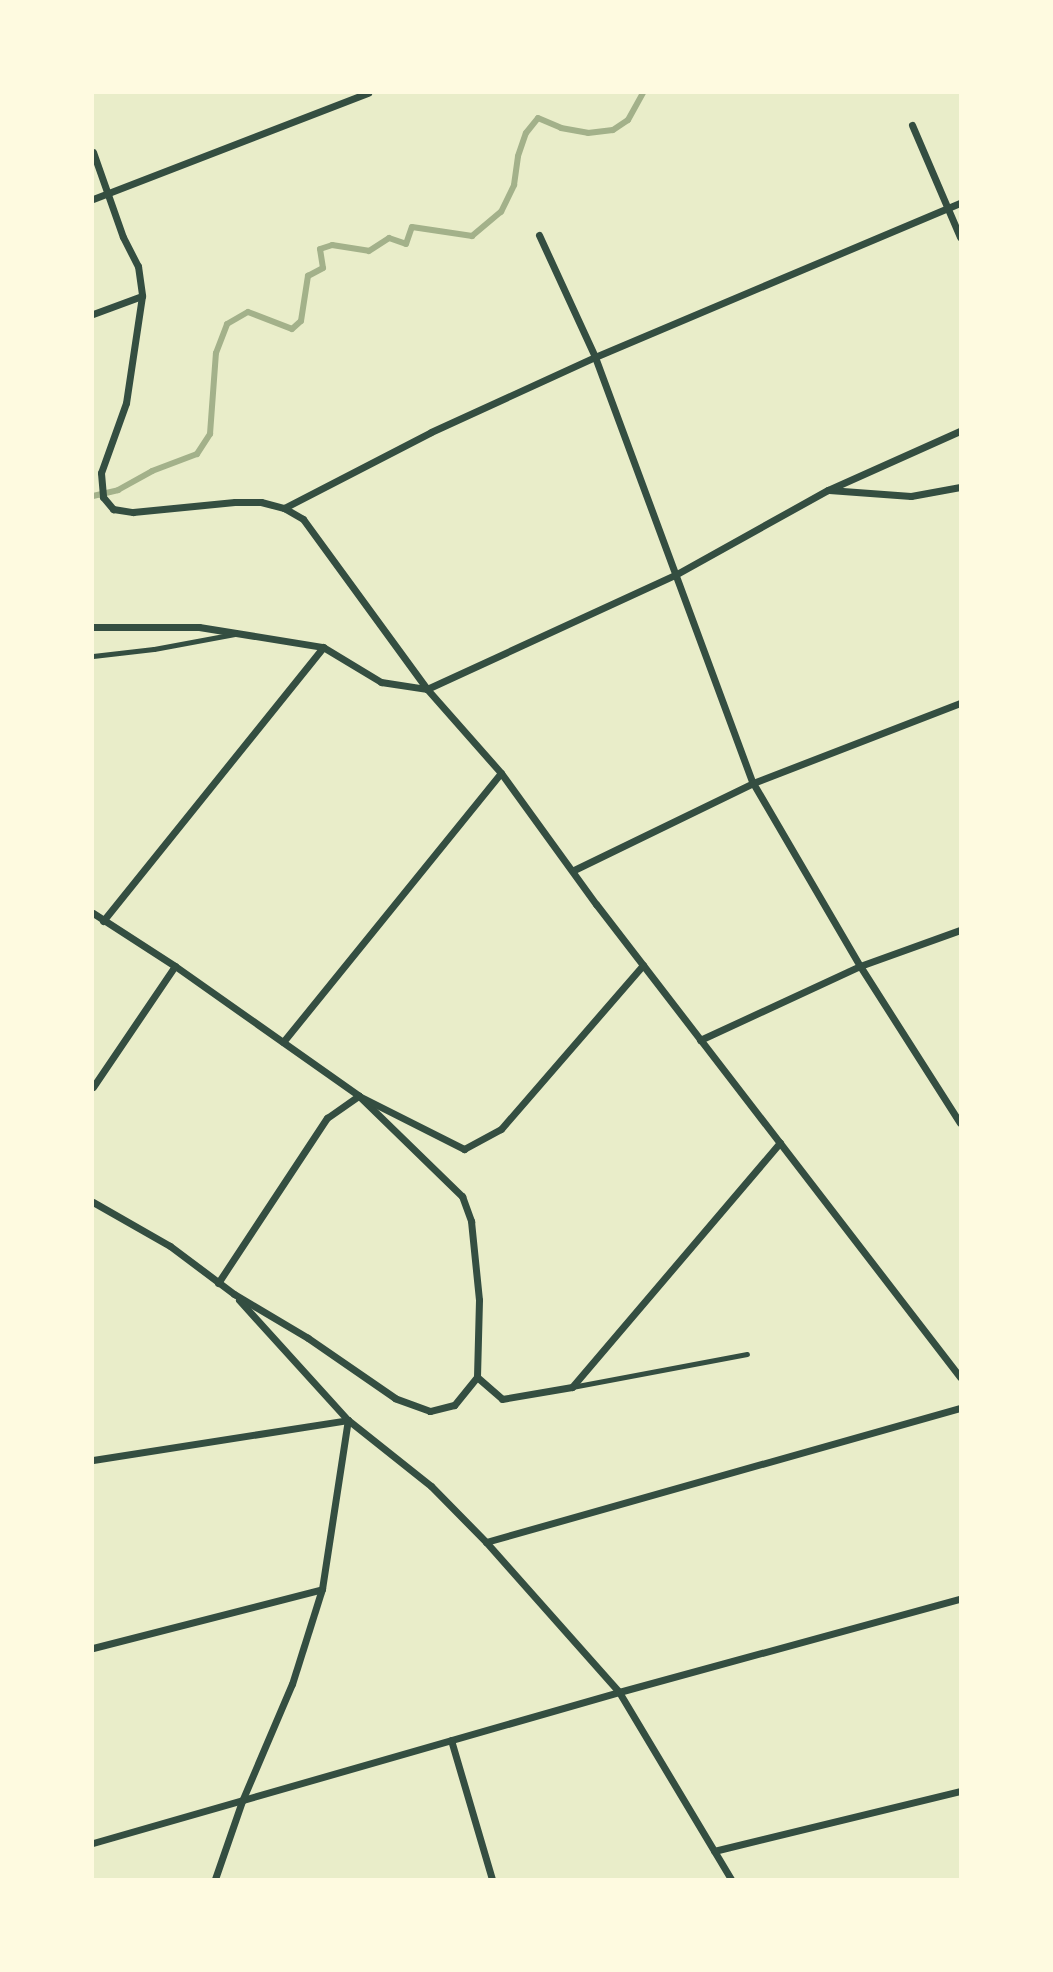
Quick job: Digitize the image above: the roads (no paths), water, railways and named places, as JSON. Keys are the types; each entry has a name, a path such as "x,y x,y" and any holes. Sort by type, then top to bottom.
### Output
{"street":[{"path":"93,199 368,93"},
{"path":"912,125 960,237"},
{"path":"93,152 123,237 138,266 142,296 126,403 101,473 103,497 113,509 133,512 261,502 284,508 303,519 427,689 501,773 643,965 960,1377"},
{"path":"284,508 431,432 595,357 960,203"},
{"path":"539,235 595,357 753,783 860,966 960,1123"},
{"path":"93,314 142,296"},
{"path":"93,627 199,627 323,647 381,682 427,689 675,575 828,490 960,431"},
{"path":"828,490 911,496 960,487"},
{"path":"103,921 323,647"},
{"path":"574,870 753,783 960,703"},
{"path":"283,1042 501,773"},
{"path":"93,914 175,966 359,1096 464,1149 501,1129 643,965"},
{"path":"700,1040 860,966 960,930"},
{"path":"93,1087 175,966"},
{"path":"218,1283 327,1118 359,1096"},
{"path":"93,1202 170,1246 234,1294 308,1338 395,1398 430,1411 454,1405 477,1377 479,1300 471,1221 462,1196 359,1096"},
{"path":"477,1377 502,1399 572,1387 780,1143"},
{"path":"234,1294 348,1420 431,1486 486,1542 619,1692 730,1879"},
{"path":"486,1542 960,1408"},
{"path":"93,1460 348,1420"},
{"path":"215,1879 242,1801 292,1684 322,1589 348,1420"},
{"path":"93,1648 322,1589"},
{"path":"93,1843 619,1692 960,1598"},
{"path":"451,1740 492,1879"},
{"path":"714,1851 960,1791"}],"lane":[{"path":"93,656 154,649 239,634"},
{"path":"572,1387 747,1353"}],"waterway":[{"path":"93,496 118,490 152,471 197,454 210,434 216,353 227,324 248,312 292,329 301,321 308,276 323,268 320,249 332,245 369,251 389,238 406,244 412,227 472,236 501,212 514,185 518,156 526,133 538,118 561,128 588,133 613,130 628,120 643,93"}]}
